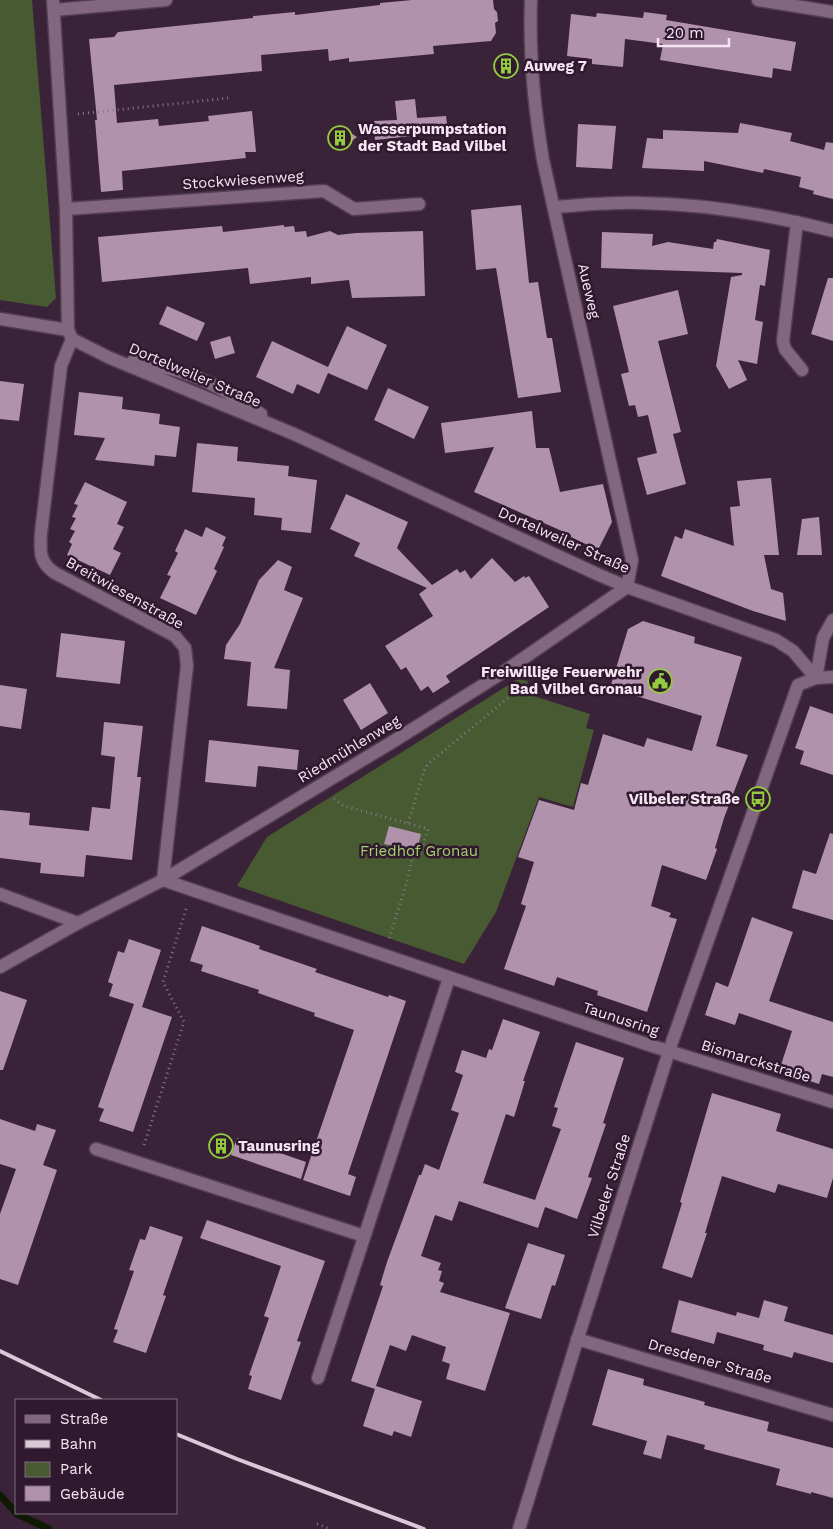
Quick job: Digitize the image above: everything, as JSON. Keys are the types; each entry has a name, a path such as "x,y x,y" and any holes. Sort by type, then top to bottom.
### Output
{"street":[{"path":"70,335 66,208 53,5 166,0"},
{"name":"Aueweg","path":"531,0 530,60 534,108 543,160 632,560 627,587"},
{"path":"758,0 833,12"},
{"name":"Stockwiesenweg","path":"66,208 324,191 354,209 419,204"},
{"path":"554,207 642,202 682,205 753,214 833,231"},
{"path":"797,222 783,341 785,349 802,370"},
{"name":"Dortelweiler Straße","path":"0,319 70,335 110,358 154,365 194,376 225,392 294,434 627,587 776,640 793,651 816,678"},
{"name":"Breitwiesenstraße","path":"70,335 61,366 40,548 46,567 174,636 185,648 187,666 163,880"},
{"name":"Riedmühlenweg","path":"0,967 78,922 163,880 323,784 502,673 627,587"},
{"path":"816,678 823,638 833,620"},
{"name":"Vilbeler Straße","path":"519,1529 577,1339 670,1052 798,685 816,678 833,677"},
{"name":"Taunusring","path":"163,880 670,1052"},
{"path":"0,894 78,922"},
{"path":"318,1378 449,978"},
{"name":"Bismarckstraße","path":"670,1052 833,1102"},
{"path":"96,1149 364,1236"},
{"name":"Dresdener Straße","path":"577,1339 833,1415"}],"path":[{"path":"60,116 229,98"},
{"path":"408,823 424,771 428,764 515,692 502,673"},
{"path":"323,784 336,801 344,806 428,829 420,856 413,854 406,885 383,956"},
{"path":"138,1162 184,1022 163,982 188,906"},
{"path":"317,1524 330,1529"}],"green space":[{"path":"0,0 32,0 56,298 47,307 0,300"},
{"name":"Friedhof Gronau","path":"518,679 528,681 527,685 538,689 537,697 590,714 586,728 594,730 573,807 539,797 496,912 464,964 237,886 267,837"}],"building":[{"path":"412,0 493,0 498,21 495,23 496,33 491,41 433,46 434,54 349,62 349,58 329,61 328,49 261,55 262,71 114,85 117,123 158,119 159,126 209,121 208,116 252,111 256,152 245,152 246,158 122,171 123,190 101,192 95,120 97,120 89,39 114,37 118,32 253,18 253,16 295,12 295,15"},
{"path":"644,12 667,15 666,20 796,42 791,71 773,68 772,78 660,60 663,44 625,39 623,67 592,64 592,59 567,56 571,14 596,17 597,13 643,18"},
{"path":"415,99 417,118 446,116 448,132 375,140 374,121 397,120 395,101"},
{"path":"740,123 792,133 790,141 824,150 826,142 833,143 833,199 813,194 814,191 799,187 801,177 764,169 763,173 704,161 704,171 642,168 647,138 663,139 663,130 738,133"},
{"path":"578,124 616,126 612,169 576,167"},
{"name":"Wasserpumpstation der Stadt Bad Vilbel","path":"338,127 357,137 344,147 338,148 330,144 330,136 333,130"},
{"path":"521,205 529,283 538,282 547,338 552,338 561,392 518,398 496,268 476,270 471,210"},
{"path":"284,225 284,227 294,226 295,232 306,231 307,237 330,231 338,235 423,231 425,296 352,298 349,280 311,284 311,277 250,284 248,268 102,282 98,237 222,226 223,232"},
{"path":"602,232 653,234 652,246 668,242 713,249 714,242 717,239 770,250 765,286 760,285 755,320 763,322 757,364 738,360 747,380 729,389 716,366 731,277 742,275 742,273 601,268"},
{"path":"828,278 833,278 833,341 811,334"},
{"path":"678,290 688,334 658,341 681,432 673,434 686,484 647,495 637,458 657,453 648,415 638,417 635,405 629,406 621,374 629,372 613,306"},
{"path":"167,306 205,323 197,341 159,324"},
{"path":"347,326 387,345 367,390 328,373 319,394 297,384 293,394 256,377 272,341 328,367"},
{"path":"230,336 235,353 215,359 210,342"},
{"path":"0,381 24,384 19,421 0,419"},
{"path":"388,388 429,407 414,439 374,420"},
{"path":"79,392 123,397 122,409 160,414 159,424 180,427 176,457 155,455 154,466 95,460 105,438 74,435"},
{"path":"532,411 536,448 549,448 560,492 603,484 612,522 598,550 571,537 571,535 474,492 494,447 445,453 441,423"},
{"path":"197,443 238,447 237,461 289,466 288,476 317,480 311,533 281,530 282,518 254,515 255,498 192,492"},
{"path":"771,478 779,555 764,555 771,589 783,593 786,621 753,611 661,576 675,536 682,539 685,529 734,546 730,507 740,506 737,481"},
{"path":"85,482 127,502 117,524 124,527 113,549 121,553 110,575 67,555 72,544 69,542 75,531 70,529 76,518 72,517 78,505 74,504"},
{"path":"346,494 408,522 397,548 432,585 457,569 460,573 465,570 471,579 492,558 515,582 524,576 525,578 529,576 549,607 446,676 450,682 433,693 428,686 421,691 406,667 401,670 385,646 433,616 419,594 427,588 354,556 360,543 330,529"},
{"path":"819,517 822,555 797,555 802,519"},
{"path":"206,527 226,537 222,546 224,547 214,569 217,571 196,615 160,598 171,576 167,575 178,553 175,551 185,529 202,537"},
{"path":"278,560 292,567 284,590 303,598 274,668 290,670 287,709 247,706 251,662 224,659 226,645 240,624 259,580"},
{"path":"643,621 695,637 694,643 742,657 716,746 748,755 724,818 715,848 717,849 706,880 662,865 651,906 671,913 669,917 677,919 647,1012 597,995 598,991 557,977 554,986 504,969 526,906 521,904 534,862 518,857 539,800 574,810 581,783 588,785 603,734 644,747 647,738 692,751 702,716 610,688 628,629"},
{"path":"61,633 125,641 120,684 56,677"},
{"path":"370,683 388,713 361,730 343,700"},
{"path":"0,685 27,689 21,729 0,726"},
{"path":"810,706 833,714 833,775 800,764 804,751 795,748"},
{"path":"104,722 143,726 137,777 141,777 132,860 86,855 84,877 40,873 41,863 0,858 0,810 30,813 29,825 89,831 92,807 110,809 115,757 101,755"},
{"path":"209,740 299,750 297,770 258,766 256,787 205,782"},
{"path":"389,826 421,834 417,851 384,844"},
{"path":"830,833 833,834 833,920 792,908 803,870 816,874"},
{"path":"752,917 793,932 769,1001 833,1022 833,1077 822,1074 819,1084 779,1071 792,1031 739,1013 735,1025 705,1015 716,982 728,987"},
{"path":"202,926 260,946 259,949 317,969 315,972 388,997 389,995 406,1001 348,1174 356,1177 350,1196 303,1180 354,1030 314,1016 315,1013 258,993 259,990 201,971 203,965 190,961"},
{"path":"129,939 161,950 142,1007 172,1017 133,1132 99,1121 104,1109 98,1107 134,1004 109,996 113,984 108,982 118,951 124,953"},
{"path":"0,991 27,1000 3,1070 0,1070"},
{"path":"503,1019 540,1032 523,1081 525,1081 514,1117 506,1114 483,1183 535,1200 561,1129 552,1126 558,1108 554,1107 576,1042 624,1058 603,1123 606,1124 588,1177 592,1178 577,1219 545,1207 538,1228 459,1201 452,1221 435,1215 421,1256 441,1263 438,1270 442,1271 439,1281 444,1283 440,1292 510,1313 485,1391 446,1379 450,1364 442,1361 446,1347 412,1335 406,1351 390,1345 376,1386 422,1401 411,1437 394,1431 392,1436 363,1426 375,1389 351,1381 383,1286 380,1285 387,1262 419,1175 421,1175 425,1164 439,1170 459,1113 451,1110 463,1075 455,1072 462,1050 486,1058 489,1049 492,1050"},
{"path":"712,1093 781,1114 776,1131 833,1149 833,1178 827,1198 778,1184 775,1193 722,1176 705,1233 707,1233 692,1278 662,1268"},
{"path":"0,1119 35,1131 37,1124 56,1130 43,1165 57,1170 18,1285 0,1279 0,1214 16,1169 0,1164"},
{"path":"237,1138 306,1162 301,1179 231,1155"},
{"path":"207,1220 325,1261 297,1341 301,1342 281,1400 248,1389 252,1376 249,1375 269,1318 264,1316 281,1266 200,1238"},
{"path":"150,1226 183,1237 163,1295 166,1296 146,1353 113,1342 118,1330 114,1329 134,1271 129,1270 140,1239 145,1240"},
{"path":"528,1243 565,1255 555,1286 552,1285 541,1319 505,1308"},
{"path":"679,1300 736,1316 737,1312 759,1318 764,1300 788,1307 784,1321 833,1335 833,1363 794,1352 792,1358 763,1350 764,1345 717,1332 714,1344 671,1332"},
{"path":"608,1369 644,1379 643,1385 705,1402 704,1405 769,1422 767,1431 833,1448 833,1498 776,1485 780,1469 704,1449 705,1445 667,1435 661,1459 643,1454 647,1441 592,1425"}],"waterway":[{"path":"0,1495 15,1512"},
{"path":"17,1514 49,1529"}],"railway":[{"path":"0,1351 99,1399"},
{"path":"178,1435 424,1529"}],"place":[{"name":"Auweg 7","path":"506,66"},
{"name":"Wasserpumpstation der Stadt Bad Vilbel","path":"340,138"},
{"name":"Freiwillige Feuerwehr Bad Vilbel Gronau","path":"660,681"},
{"name":"Vilbeler Straße","path":"758,799"},
{"name":"Taunusring","path":"221,1146"}]}
